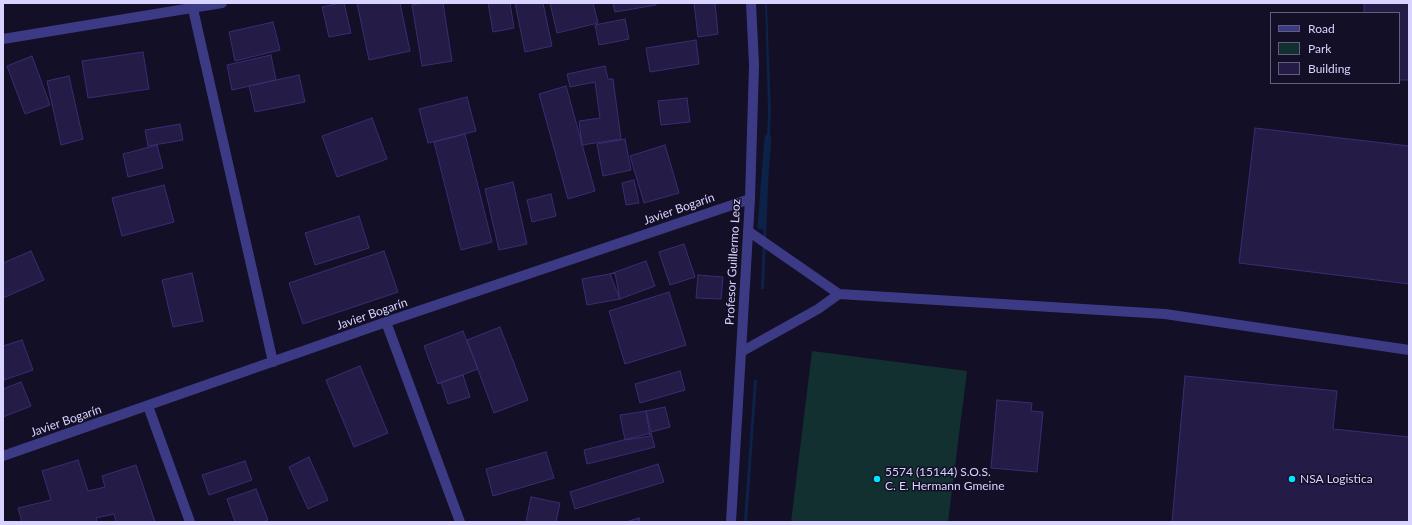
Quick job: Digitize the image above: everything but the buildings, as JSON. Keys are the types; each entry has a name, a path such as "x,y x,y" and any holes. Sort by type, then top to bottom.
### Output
{"street":[{"path":"3,39 193,6 222,3"},
{"name":"Profesor Guillermo Leoz","path":"731,522 750,199 754,65 751,3"},
{"path":"193,6 273,362"},
{"name":"Javier Bogarín","path":"3,456 386,322 750,199"},
{"path":"748,231 839,294 1165,314 1409,350"},
{"path":"741,352 818,309 839,294"},
{"path":"386,322 460,522"},
{"path":"148,406 190,522"}],"green space":[{"path":"812,351 967,371 948,522 791,522"}],"water":[{"path":"765,3 767,3 771,111 764,289 761,289 768,111"},
{"path":"754,380 757,380 747,522 744,522"}],"waterway":[{"path":"761,226 768,138"}],"place":[{"name":"5574 (15144) S.O.S. C. E. Hermann Gmeine","path":"877,479"},
{"name":"NSA Logistica","path":"1292,479"}]}
